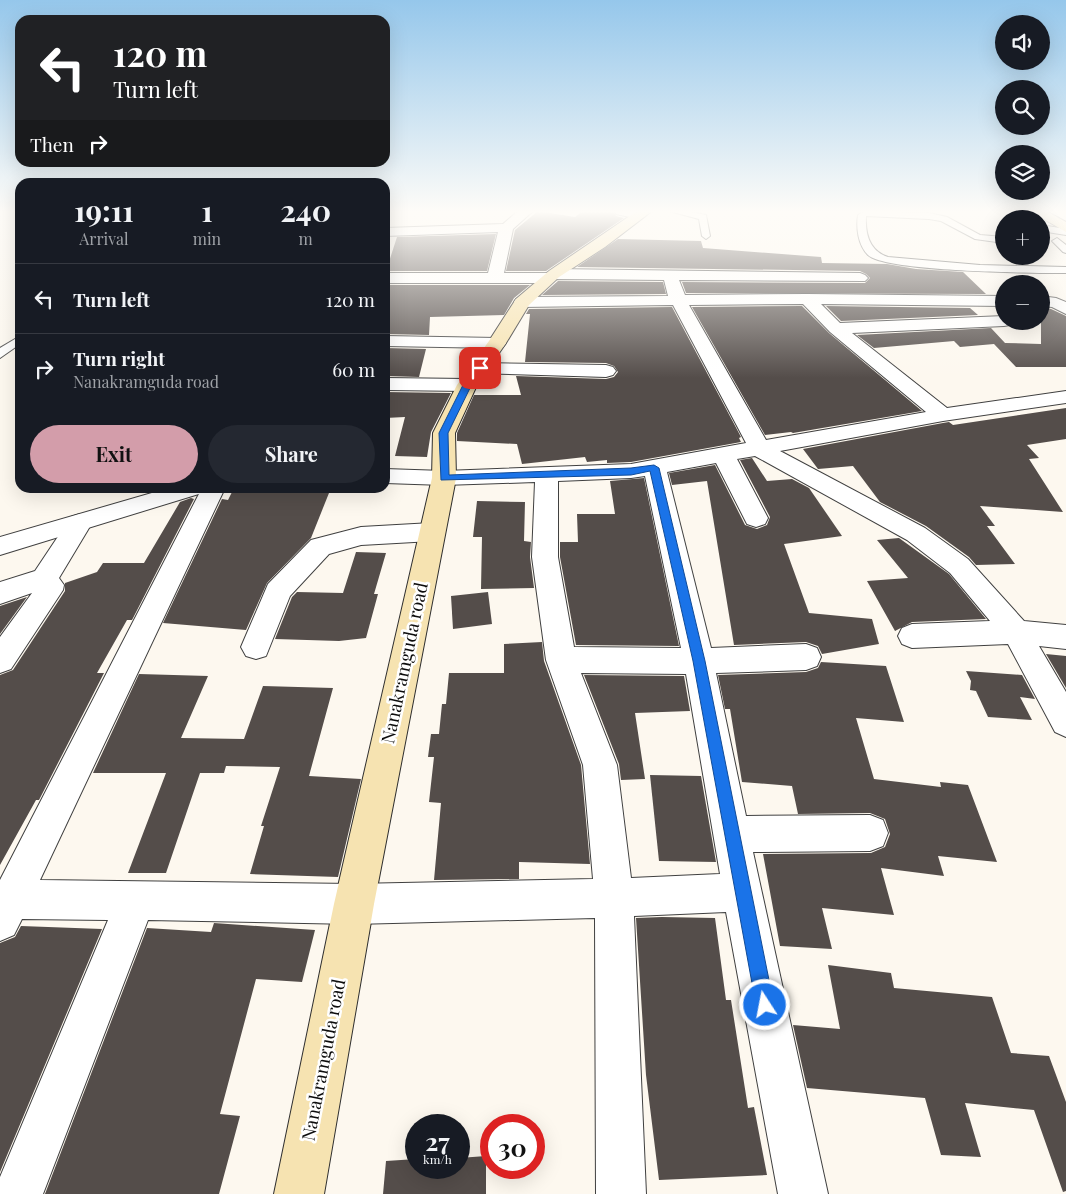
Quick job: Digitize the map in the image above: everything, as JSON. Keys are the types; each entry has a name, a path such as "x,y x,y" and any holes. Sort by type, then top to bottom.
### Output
{"main road":[{"name":"Nanakramguda road","path":"299,1194 354,904 444,478 444,433 473,377 522,302 551,276 565,267"}],"street":[{"path":"495,278 497,267"},
{"path":"670,275 678,300 760,449 931,543 970,578 1016,632 1066,722"},
{"path":"390,278 670,275 860,278"},
{"path":"807,299 836,328 943,416"},
{"path":"522,302 807,299 995,301"},
{"path":"1050,302 1066,308"},
{"path":"836,328 995,321"},
{"path":"390,341 497,343"},
{"path":"390,384 473,377 606,371"},
{"path":"390,476 444,478 631,472 943,416 1066,397"},
{"path":"724,456 756,518"},
{"path":"654,468 699,661 742,892 803,1194"},
{"path":"547,475 545,557 561,660 600,765 614,898 620,1194"},
{"path":"0,546 178,493"},
{"path":"6,910 211,493"},
{"path":"22,586 70,526"},
{"path":"256,647 278,591 320,546 361,536 432,532"},
{"path":"0,660 50,590 50,585 22,586"},
{"path":"912,636 1016,632 1066,637"},
{"path":"561,660 699,661 806,657"},
{"path":"731,834 870,833"},
{"path":"6,910 136,901 354,904 614,898 742,892"},
{"path":"18,1194 136,901"}],"lane":[{"path":"988,267 1066,270"},
{"path":"0,354 15,343"}],"building":[{"path":"390,267 488,267 487,271 390,271"},
{"path":"507,267 552,267 546,271 506,271"},
{"path":"577,267 903,267 963,272 986,294 686,293 682,282 865,283 870,278 860,271"},
{"path":"558,281 663,282 666,294 542,295"},
{"path":"390,285 530,285 514,298 504,315 430,317 429,335 390,334"},
{"path":"802,306 829,333 922,411 793,433 765,435 692,307"},
{"path":"826,306 970,308 978,315 841,321"},
{"path":"672,307 741,437 739,438 741,442 631,462 607,463 607,460 587,462 585,457 522,464 517,444 457,441 457,433 474,395 521,395 516,376 606,379 614,377 618,372 614,366 606,363 525,362 530,314 526,314 529,309"},
{"path":"1050,309 1066,316 1066,367 1016,367 994,344 960,347 954,341 874,348 857,335 991,328 1005,343 1041,344 1041,330 1050,330"},
{"path":"390,348 426,349 419,377 390,376"},
{"path":"390,392 451,393 431,432 427,457 395,456 405,417 390,418"},
{"path":"1066,408 1066,439 1027,445 1039,458 1029,459 1063,512 980,506 995,526 987,526 1015,564 976,565 969,557 926,526 880,502 853,466 818,469 803,449 949,422 953,425"},
{"path":"752,458 767,481 792,479 809,488 842,536 784,544 809,613 872,619 879,644 822,654 818,646 806,642 734,645 707,481 672,485 669,473 715,465 745,525 757,529 767,525 770,517 740,460"},
{"path":"644,478 679,646 576,645 560,557 560,542 578,542 577,514 615,514 610,481"},
{"path":"232,493 329,493 311,538 267,583 246,630 163,623 222,499 228,500"},
{"path":"191,498 194,499 132,620 127,620 97,673 104,673 39,800 36,800 0,865 0,675 13,670 65,591 65,583 97,572 103,563 144,563 180,502"},
{"path":"477,501 525,502 524,541 531,542 530,557 534,588 481,589 482,537 473,537"},
{"path":"899,538 949,574 986,619 912,622 895,631 867,581 908,578 877,540"},
{"path":"356,552 386,553 374,594 378,594 366,638 339,641 275,639 292,597 297,592 343,593"},
{"path":"488,592 492,624 453,629 451,596"},
{"path":"27,597 0,634 0,606"},
{"path":"542,642 544,661 581,765 590,864 519,862 519,879 434,880 441,803 429,802 434,757 428,757 431,734 439,734 442,704 446,704 449,673 504,673 504,644"},
{"path":"1046,654 1066,656 1066,688"},
{"path":"821,662 886,666 904,722 856,718 874,779 941,787 940,782 968,785 997,862 938,856 944,876 881,868 894,915 822,908 832,949 780,946 763,854 871,853 885,847 890,834 885,819 870,813 798,814 792,786 742,782 730,709 725,709 718,675 806,672 818,668"},
{"path":"966,671 1022,675 1035,699 1020,697 1032,720 988,717 976,691 970,690 971,681"},
{"path":"139,674 208,676 181,738 244,739 263,686 333,688 309,776 361,779 338,877 250,874 264,826 261,826 280,767 226,766 224,773 200,773 166,873 128,873 166,773 93,773"},
{"path":"584,675 684,676 690,711 635,713 645,779 621,780 619,764"},
{"path":"650,775 701,776 716,862 659,861"},
{"path":"636,918 715,918 726,1000 731,1000 748,1108 754,1107 767,1175 659,1180 646,1075"},
{"path":"214,923 315,930 302,982 256,979 220,1114 240,1116 219,1194 45,1194 147,928 211,932"},
{"path":"21,926 102,929 0,1172 0,943 15,937"},
{"path":"828,965 891,973 894,988 992,997 1011,1053 1049,1056 1066,1102 1066,1191 1063,1192 1034,1110 965,1103 981,1157 941,1155 925,1098 807,1088 793,1025 840,1029"},
{"path":"480,1156 480,1179 486,1179 486,1194 383,1194 386,1161 405,1160 405,1179 470,1179 470,1157"}],"route":[{"path":"480,368 467,385 444,433 444,478 631,472 654,468 699,661 765,1005"}]}
